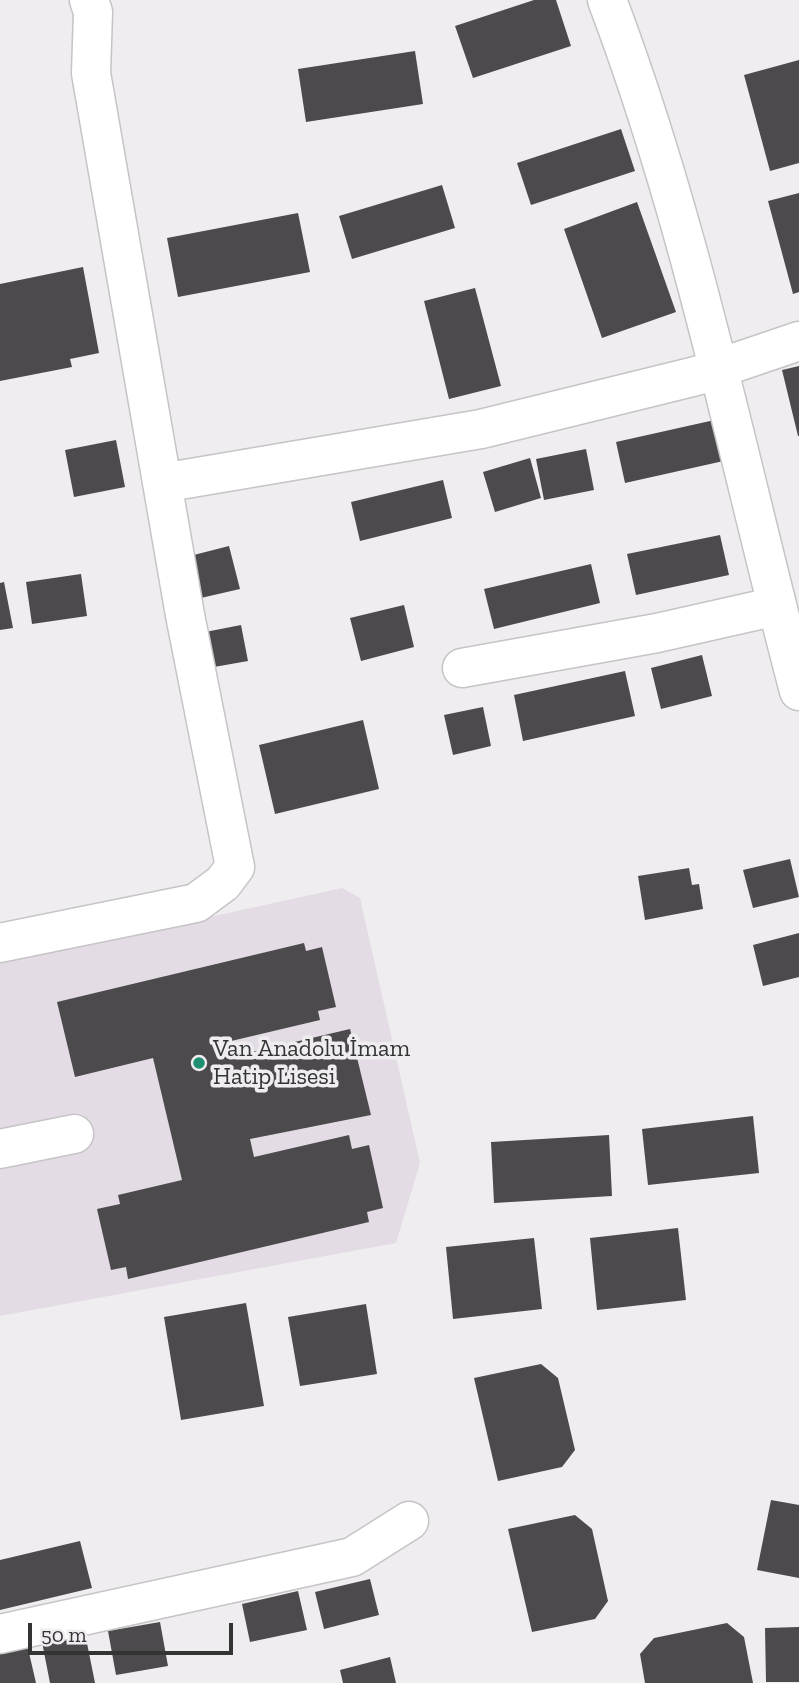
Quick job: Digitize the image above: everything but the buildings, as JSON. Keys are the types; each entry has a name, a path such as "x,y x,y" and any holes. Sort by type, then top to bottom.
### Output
{"street":[{"path":"0,943 196,903 223,883 235,867 162,483 91,73 93,12 89,0"},
{"path":"607,0 643,95 720,368 799,691"},
{"path":"162,483 481,429 720,368 799,341"},
{"path":"462,668 777,607"},
{"path":"0,1149 74,1134"},
{"path":"0,1634 352,1557 409,1521"}],"shaded area":[{"name":"Van Anadolu İmam Hatip Lisesi","path":"342,888 360,898 420,1163 396,1243 0,1316 0,963"}],"place":[{"name":"Van Anadolu İmam Hatip Lisesi","path":"199,1063"}]}
